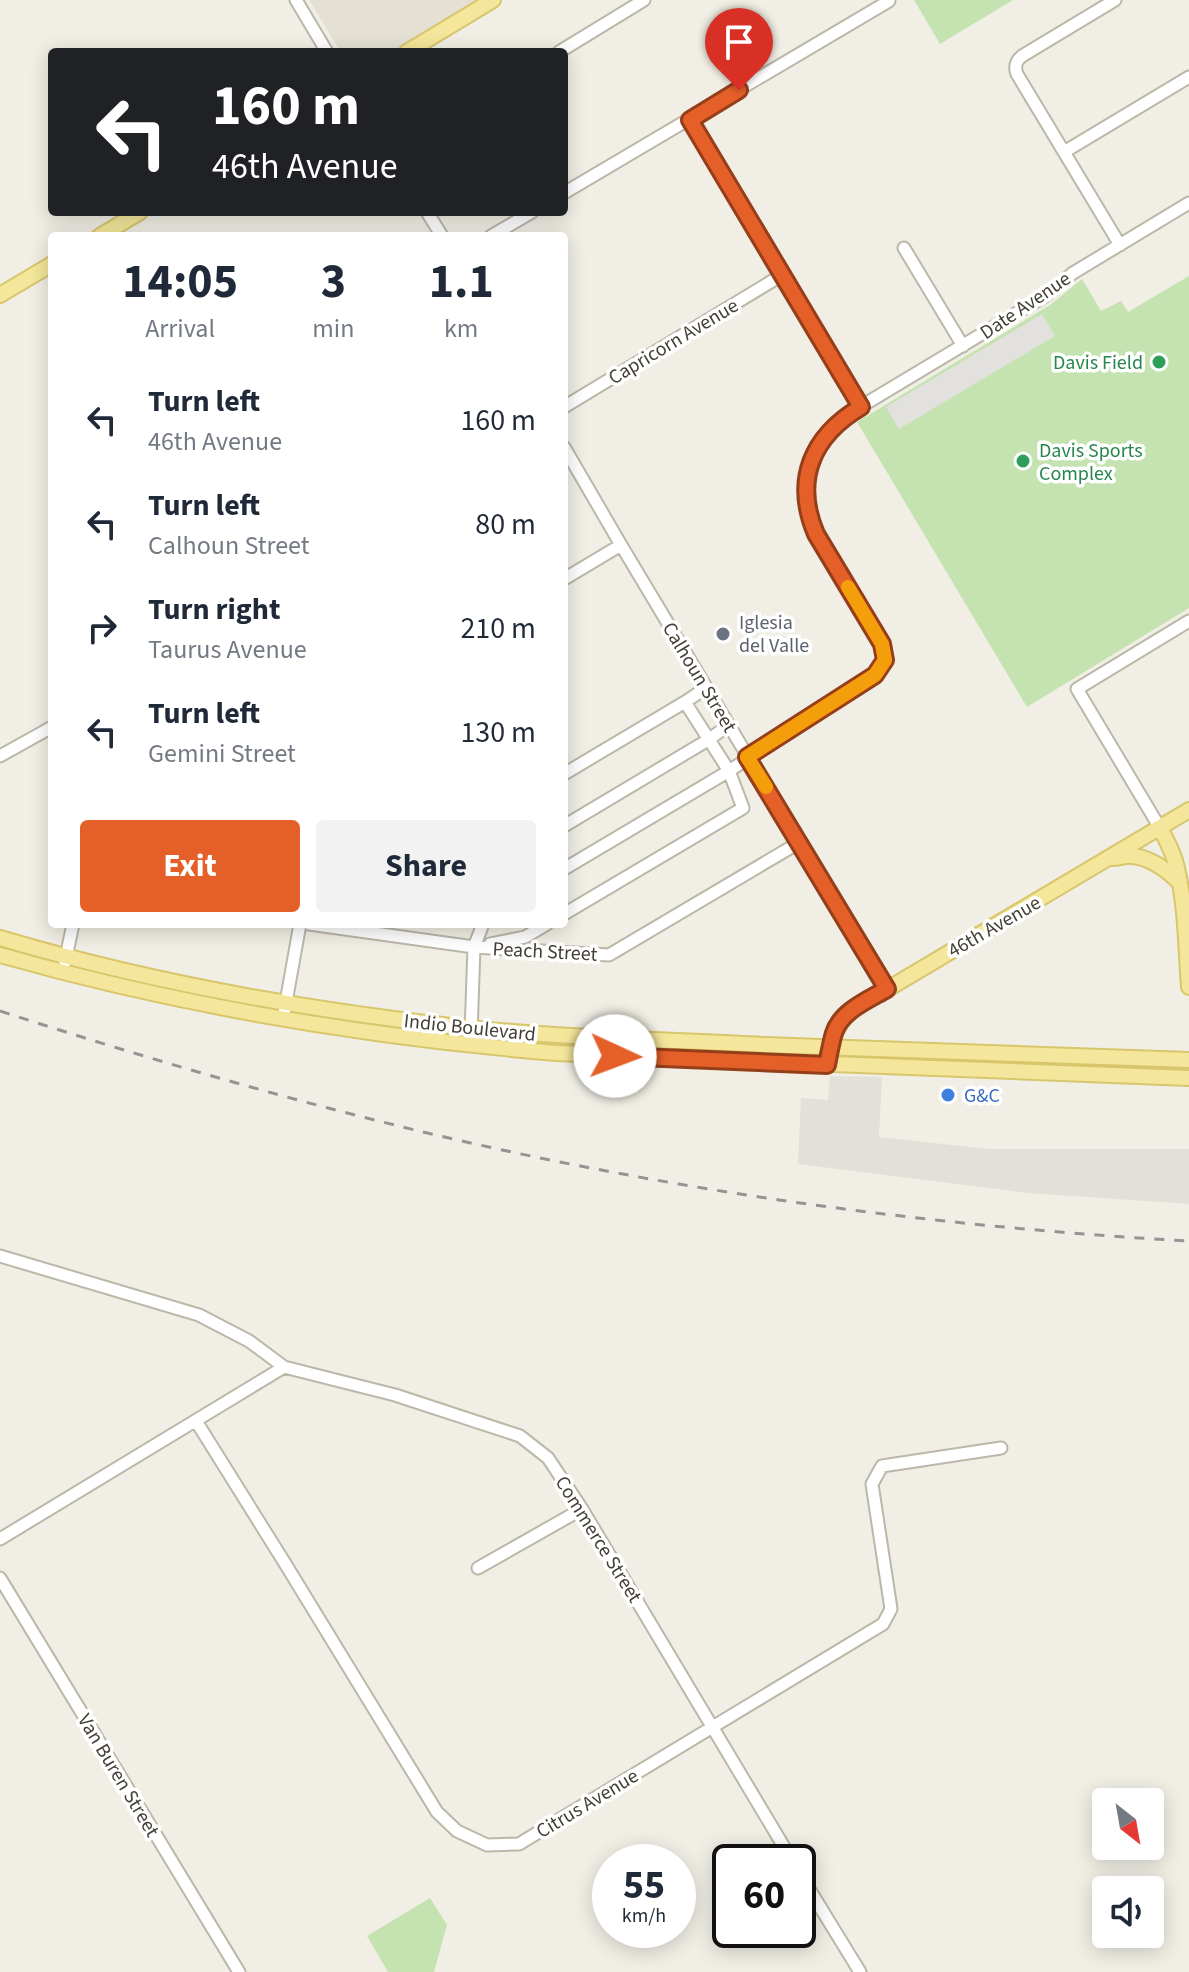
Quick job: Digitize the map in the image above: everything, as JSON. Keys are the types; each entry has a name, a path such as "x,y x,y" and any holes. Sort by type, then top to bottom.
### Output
{"main road":[{"path":"414,48 493,0"},
{"path":"107,232 133,216"},
{"path":"0,295 48,266"},
{"name":"46th Avenue","path":"827,1065 834,1032 854,1009 1189,810"},
{"path":"1160,828 1171,849 1180,884 1189,987"},
{"path":"1108,859 1134,856 1163,869 1180,884"},
{"name":"Indio Boulevard","path":"0,938 175,981 286,1003 471,1028 565,1036 831,1048 1189,1060"},
{"name":"Indio Boulevard","path":"0,955 199,1004 384,1035 471,1045 556,1053 1189,1078"}],"street":[{"path":"296,0 325,48"},
{"path":"566,48 644,0"},
{"path":"1115,0 1022,56 1017,62 1017,74 1120,245"},
{"path":"568,191 889,1"},
{"path":"1064,152 1189,77"},
{"path":"690,120 861,407"},
{"name":"Date Avenue","path":"747,757 875,675 885,660 882,644 809,519 807,478 818,446 837,423 861,407 1045,296 1073,273 1189,203"},
{"path":"498,232 525,216"},
{"path":"904,248 963,346"},
{"name":"Capricorn Avenue","path":"568,405 782,275"},
{"name":"Calhoun Street","path":"568,454 887,989"},
{"path":"568,577 621,545"},
{"path":"1160,828 1077,689 1189,621"},
{"path":"568,772 706,688"},
{"path":"568,912 743,808 729,771 685,702"},
{"path":"568,824 729,725"},
{"path":"0,756 48,729"},
{"path":"568,867 729,771 747,757"},
{"name":"Peach Street","path":"338,928 474,947 609,955 800,842"},
{"path":"62,972 72,928"},
{"path":"283,1019 299,928"},
{"path":"471,1045 474,947 481,928"},
{"path":"474,947 525,937 540,928"},
{"path":"0,1256 199,1315 249,1341 284,1367 0,1539"},
{"name":"Commerce Street","path":"284,1367 395,1395 520,1436 548,1458 582,1509 782,1844"},
{"name":"Citrus Avenue","path":"196,1421 437,1812 457,1831 487,1845 519,1844 883,1624 891,1609 872,1484 882,1466 1001,1448"},
{"path":"478,1568 582,1509"},
{"name":"Van Buren Street","path":"0,1578 239,1972"},
{"path":"816,1900 860,1972"}],"shaded area":[{"path":"309,0 493,0 414,48 339,48"},
{"path":"1042,314 1055,336 899,429 886,407"},
{"path":"830,1076 882,1077 879,1137 989,1149 1189,1149 1189,1204 1028,1193 798,1164 801,1098 828,1100"}],"green space":[{"path":"914,0 1013,0 940,44"},
{"name":"Davis Sports Complex","path":"1189,276 1189,608 1027,707 857,422 1050,305 1082,279 1101,311 1121,301 1128,312"},
{"path":"430,1898 447,1925 434,1972 388,1972 367,1936"}],"railway":[{"path":"0,1011 164,1062 329,1108 440,1136 625,1174 718,1191 906,1217 1189,1241"}],"slow traffic":[{"path":"766,787 747,757 875,675 885,660 882,644 848,587"}],"place":[{"name":"Davis Field","path":"1159,362"},
{"name":"Davis Sports Complex","path":"1023,461"},
{"name":"Iglesia del Valle","path":"723,634"},
{"name":"G&C","path":"948,1095"}],"route":[{"path":"615,1056 827,1065 834,1032 843,1018 887,989 747,757 875,675 885,660 882,644 820,542 809,519 806,502 807,478 818,446 845,416 861,407 690,120 739,90"}]}
